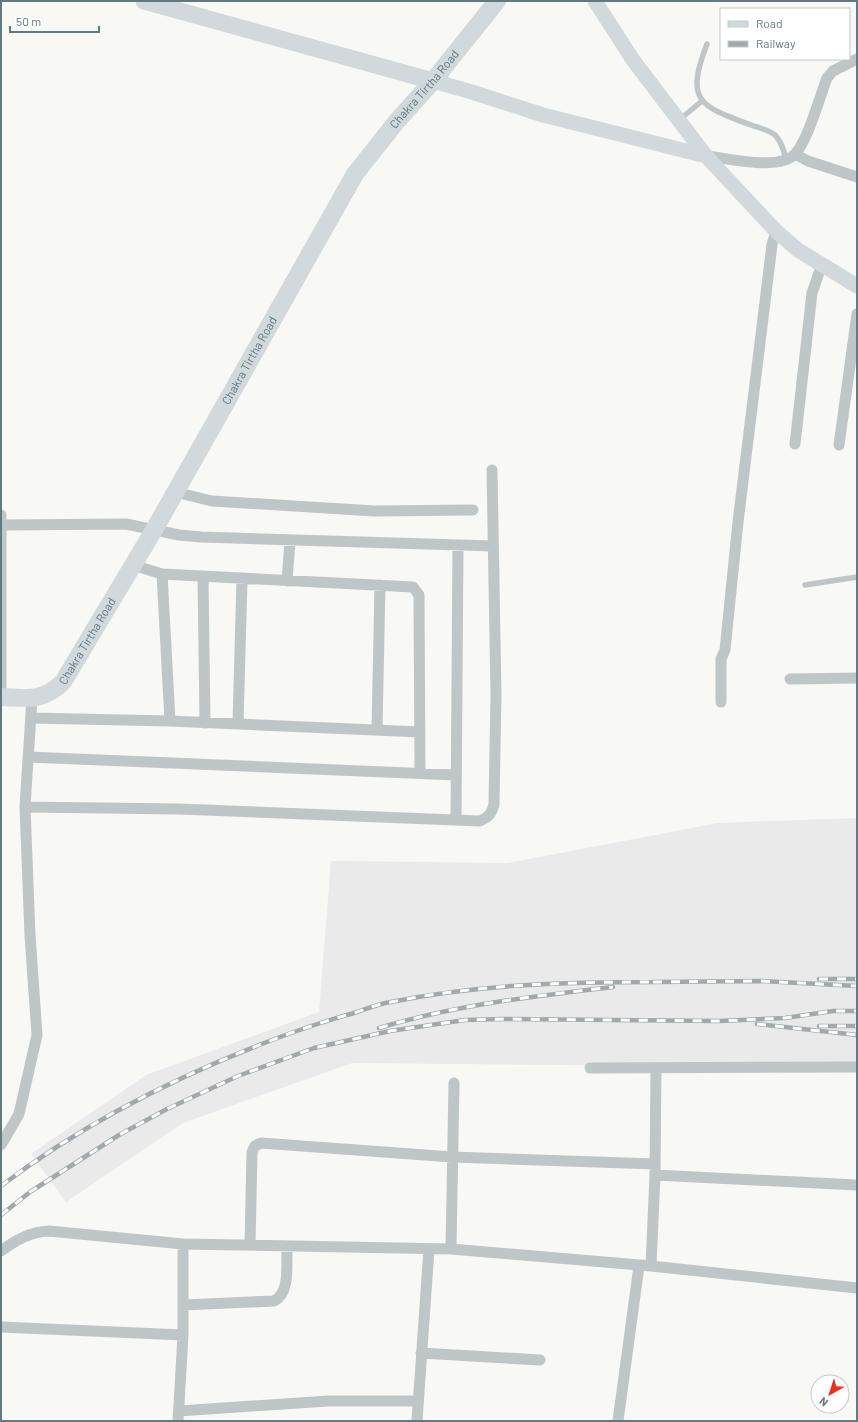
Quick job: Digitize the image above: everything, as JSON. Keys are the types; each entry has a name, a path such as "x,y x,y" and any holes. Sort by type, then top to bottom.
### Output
{"highway":[{"name":"Chakra Tirtha Road","path":"1,696 32,698 42,697 53,692 63,682 154,530 355,174 397,121 433,81 497,1"}],"main road":[{"path":"144,1 472,92 543,115 706,156"},
{"path":"595,1 633,60 706,156 776,231 798,250 857,286"}],"street":[{"path":"706,156 765,164 791,156 803,142 827,78 833,71 857,59"},
{"path":"791,156 857,177"},
{"path":"721,702 721,659 725,650 738,522 772,245 776,231"},
{"path":"795,444 812,293 822,264"},
{"path":"839,445 857,314"},
{"path":"25,807 179,809 480,821 488,818 493,812 494,804 496,695 492,470"},
{"path":"175,492 212,501 374,511 398,509 473,510"},
{"path":"1,696 1,520 126,524 179,535 201,537 290,541 493,546"},
{"path":"286,581 290,541"},
{"path":"456,820 458,545"},
{"path":"133,566 162,574 413,587 419,595 420,773"},
{"path":"162,574 170,721"},
{"path":"203,577 205,723"},
{"path":"238,724 242,579"},
{"path":"377,730 380,585"},
{"path":"790,679 857,678"},
{"path":"1,1145 19,1114 37,1035 30,935 25,807 32,698"},
{"path":"31,718 170,721 420,732"},
{"path":"28,757 456,775"},
{"path":"590,1068 857,1067"},
{"path":"651,1266 655,1169 656,1068"},
{"path":"451,1249 454,1083"},
{"path":"250,1245 252,1152 255,1146 262,1143 452,1157 655,1169 857,1185"},
{"path":"1,1251 16,1240 34,1232 49,1231 183,1244 451,1249 651,1266 857,1288"},
{"path":"183,1244 183,1335 179,1416 328,1401 418,1401"},
{"path":"183,1305 274,1301 280,1298 285,1288 287,1246"},
{"path":"417,1421 429,1249"},
{"path":"618,1421 639,1266"},
{"path":"1,1327 183,1335"},
{"path":"421,1354 540,1360"}],"lane":[{"path":"707,44 697,68 696,81 702,101 726,116 767,130 776,136 791,156"},
{"path":"679,120 702,101"},
{"path":"805,585 857,577"}],"shaded area":[{"path":"857,818 857,1068 352,1063 183,1123 66,1202 31,1154 146,1075 319,1012 331,861 508,863 718,823"}],"railway":[{"path":"819,979 857,979"},
{"path":"653,982 761,981 857,986"},
{"path":"1,1186 33,1163 100,1120 170,1084 243,1051 317,1024 377,1005 457,991 524,985 658,982"},
{"path":"379,1028 466,1007 613,987"},
{"path":"1,1215 30,1192 119,1135 167,1109 238,1076 314,1048 390,1031 465,1020 719,1021 785,1018 833,1011 857,1011"},
{"path":"757,1024 857,1035"},
{"path":"819,1026 857,1026"}]}
